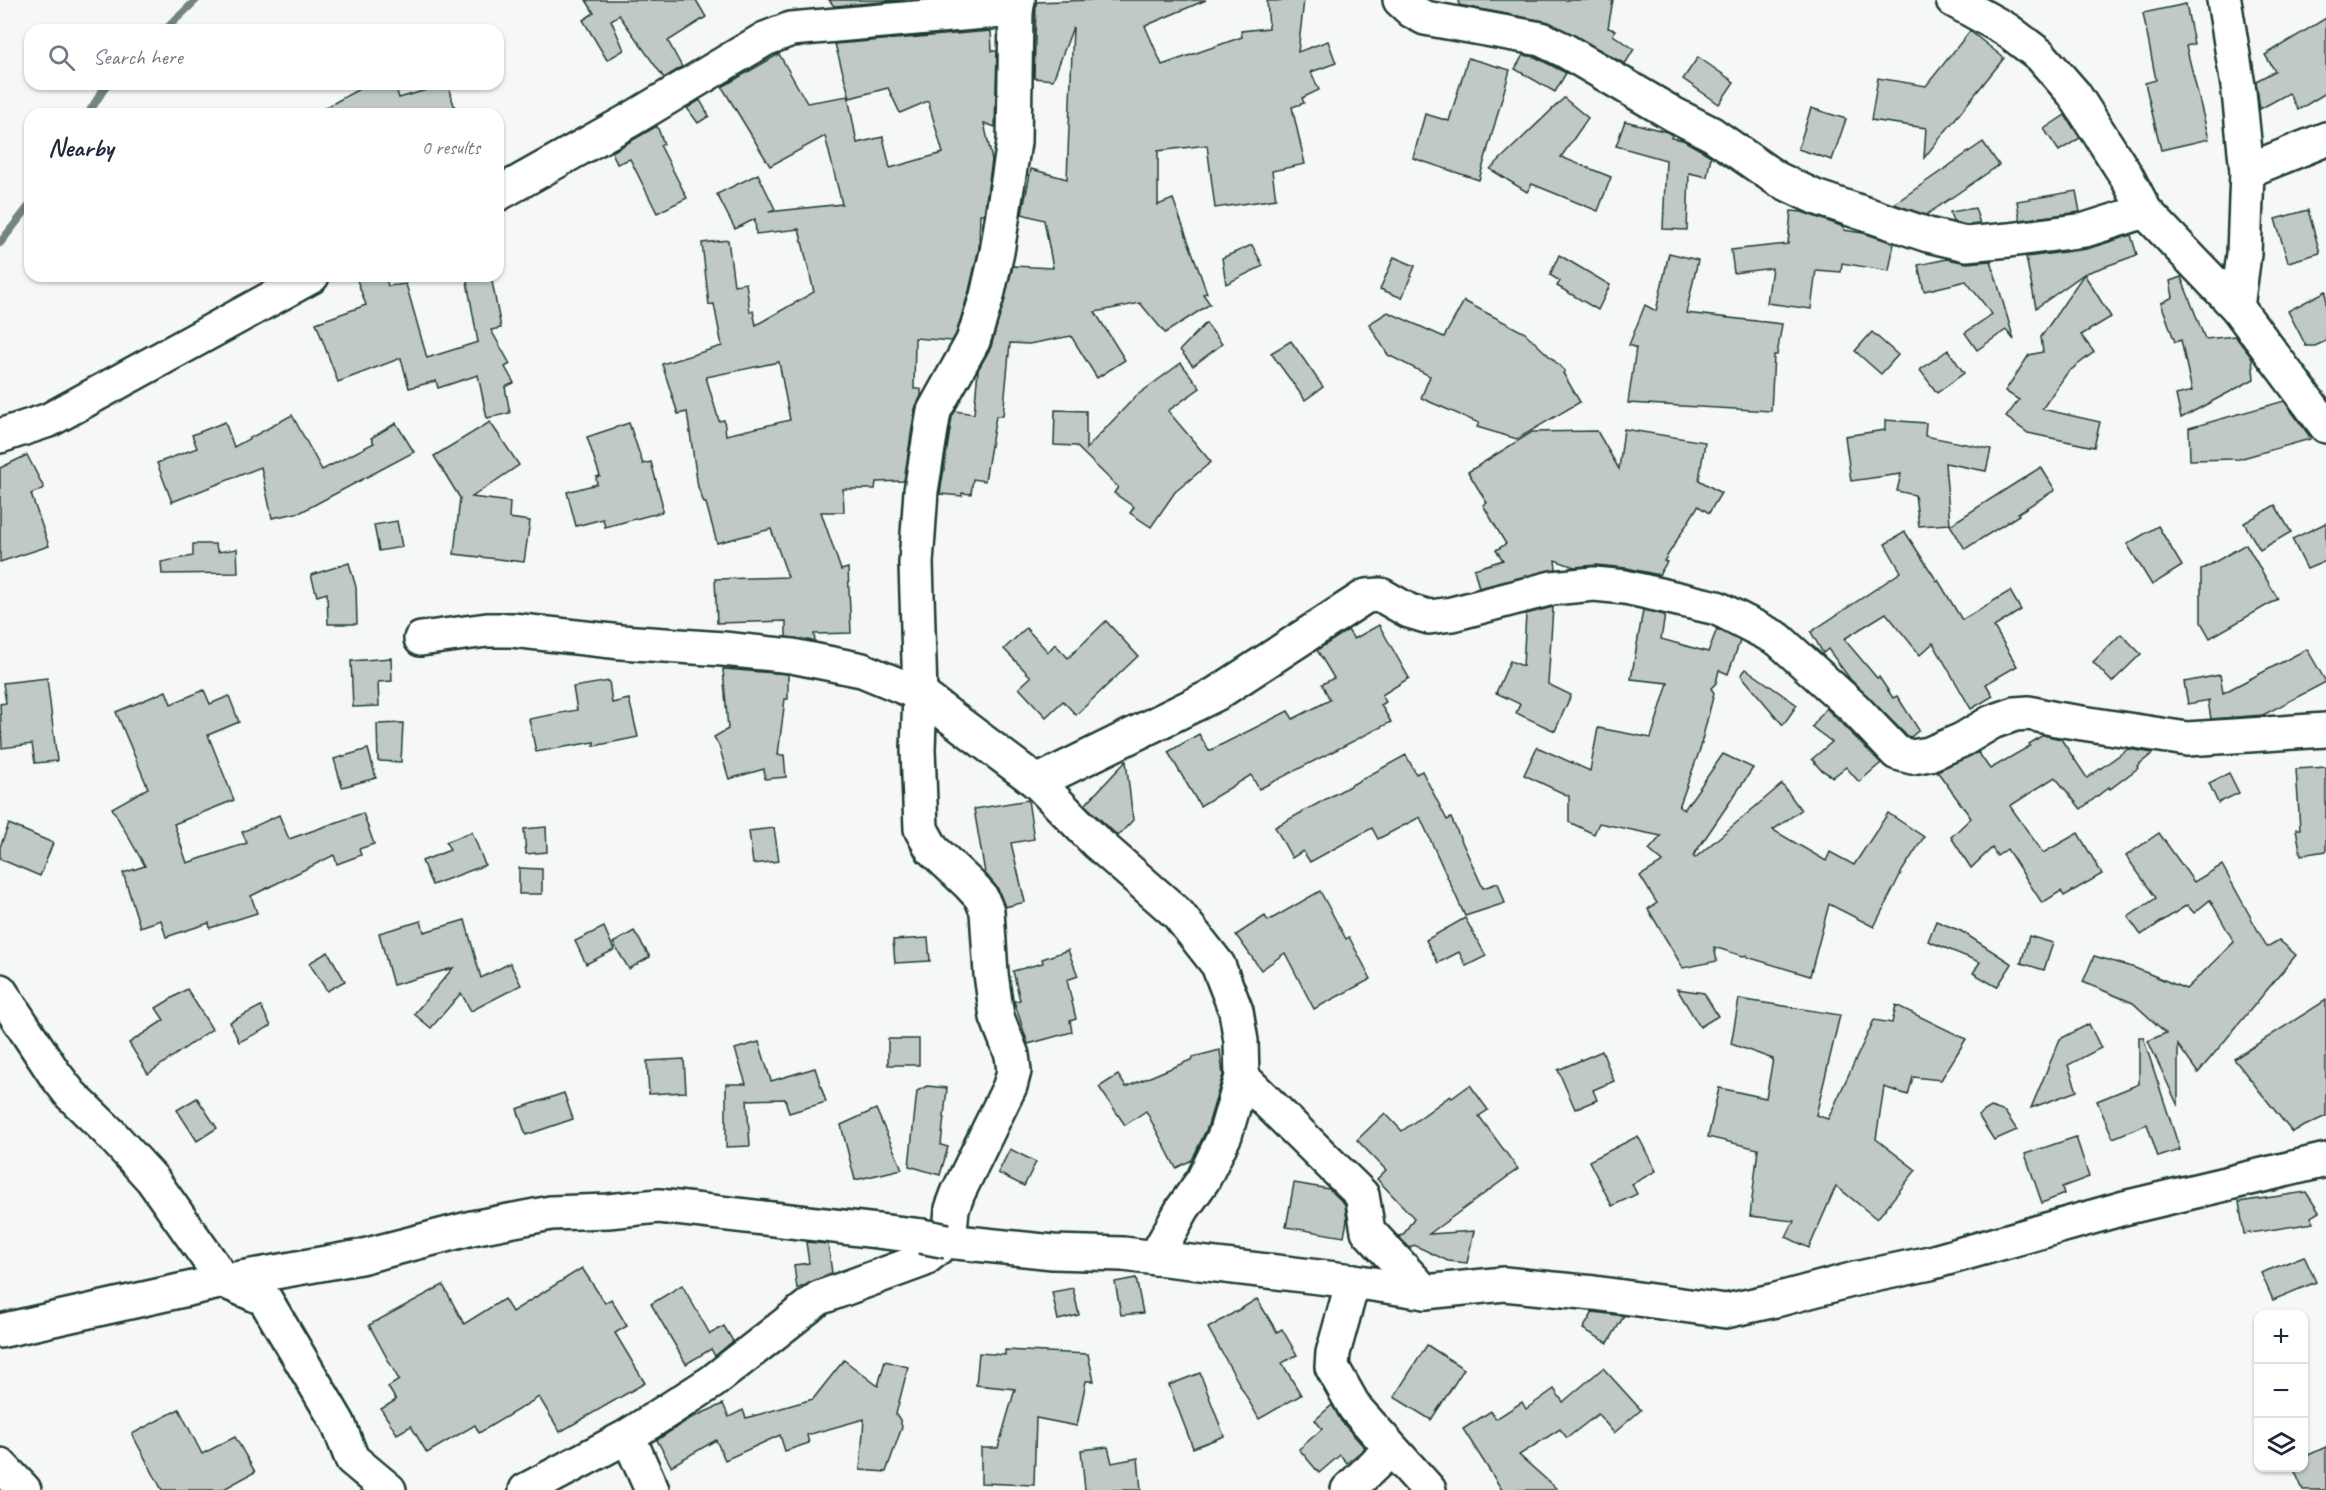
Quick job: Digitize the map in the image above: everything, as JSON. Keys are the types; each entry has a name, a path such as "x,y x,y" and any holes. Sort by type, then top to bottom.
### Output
{"street":[{"path":"1400,0 1412,11 1425,18 1547,42 1712,134 1777,179 1815,198 1928,236 1966,244 2009,240 2085,230 2145,211"},
{"path":"1953,0 2007,30 2040,55 2074,94 2127,177 2145,211 2237,307 2326,426"},
{"path":"2224,0 2239,92 2247,171 2244,254 2237,307"},
{"path":"504,191 779,33 791,29 1017,5 1014,142 997,252 987,296 973,340 934,411 921,491 916,563 921,829 932,849 981,897 987,911 996,1017 1012,1055 1014,1071 1010,1086 939,1239"},
{"path":"2247,171 2326,139"},
{"path":"0,436 49,420 301,282"},
{"path":"1037,782 1216,694 1366,596 1381,595 1409,611 1429,617 1452,614 1552,588 1594,584 1625,587 1716,608 1778,639 1807,663 1897,753 1912,757 1929,754 1962,740 1992,722 2015,714 2028,713 2187,739 2326,730"},
{"path":"421,639 487,630 512,630 621,642 792,656 862,670 920,694 1037,782 1096,842 1178,914 1218,965 1236,1011 1241,1041 1242,1077 1225,1135 1203,1180 1183,1208 1155,1258"},
{"path":"0,991 54,1073 71,1095 109,1131 152,1179 224,1281 265,1299 339,1423 352,1459 389,1490"},
{"path":"1242,1077 1362,1196 1368,1231 1425,1292"},
{"path":"0,1331 224,1281 360,1257 472,1228 551,1213 659,1206 659,1208 1053,1252 1123,1254 1353,1281 1425,1292 1504,1284 1594,1293 1726,1311 1930,1263 2124,1208 2326,1160"},
{"path":"526,1490 628,1436 712,1382 803,1308 819,1298 915,1264 939,1247 947,1235 939,1239"},
{"path":"1353,1281 1333,1353 1332,1367 1355,1408 1430,1490"},
{"path":"628,1436 652,1490"},
{"path":"1348,1490 1391,1449"},
{"path":"0,1465 24,1490"}],"building":[{"path":"586,0 696,0 706,17 668,41 682,67 664,78 619,15 611,20 624,50 607,60 583,20 594,13"},
{"path":"829,0 907,0 834,6"},
{"path":"1206,0 1145,26 1162,65 1242,37 1241,31 1269,28 1267,1 1304,0 1298,52 1328,41 1336,63 1311,72 1319,90 1302,98 1304,103 1292,107 1305,164 1272,171 1276,199 1215,208 1207,145 1158,151 1158,205 1173,199 1207,293 1203,294 1210,304 1165,333 1140,303 1095,312 1125,360 1097,378 1071,336 1029,344 1010,343 1003,416 996,416 985,481 973,479 971,494 962,493 962,496 940,494 952,417 955,411 974,414 978,370 991,347 1013,266 1053,268 1044,220 1022,214 1031,169 1067,179 1073,27 1053,80 1034,78 1036,2"},
{"path":"1459,0 1613,0 1608,28 1615,30 1613,35 1634,49 1625,64 1549,22 1459,5"},
{"path":"2186,4 2194,44 2186,46 2209,139 2161,150 2145,83 2156,80 2143,13"},
{"path":"2326,18 2326,93 2298,110 2289,93 2260,109 2256,81 2275,71 2265,55"},
{"path":"991,31 992,51 997,51 995,127 984,123 992,160 984,214 980,214 979,248 956,334 952,341 915,338 914,389 921,389 921,396 915,408 904,481 876,482 875,489 843,489 844,512 821,512 841,570 848,568 851,633 814,634 815,641 813,641 786,637 786,621 717,623 715,579 788,577 771,529 717,543 706,503 698,487 687,412 678,414 662,364 722,346 714,304 709,305 702,243 728,240 734,285 746,283 750,312 753,311 756,325 814,292 799,229 756,234 755,219 735,229 717,194 758,174 775,209 768,212 842,204 825,136 770,166 722,87 779,54 807,103 848,96 857,143 883,137 890,168 943,153 928,101 900,113 888,88 850,98 835,44","holes":["779,362 790,420 726,435 724,420 719,421 706,377"]},
{"path":"1970,31 2004,58 1924,158 1926,128 1871,120 1878,78 1926,86"},
{"path":"1523,55 1535,57 1566,73 1555,92 1515,69"},
{"path":"1698,57 1734,82 1719,104 1683,79"},
{"path":"1468,58 1510,70 1479,180 1413,158 1425,114 1449,121"},
{"path":"357,90 397,90 399,98 426,90 449,90 455,108 325,108"},
{"path":"1564,98 1588,118 1561,157 1611,177 1598,211 1532,184 1527,192 1490,169"},
{"path":"700,100 709,116 698,123 687,108"},
{"path":"1811,108 1846,119 1832,160 1798,149"},
{"path":"2065,115 2080,138 2059,151 2044,129"},
{"path":"1625,121 1667,132 1672,135 1671,138 1683,140 1711,156 1707,177 1689,173 1687,230 1663,229 1666,160 1616,146"},
{"path":"657,126 664,144 660,145 687,198 657,213 630,159 617,164 612,152"},
{"path":"1983,142 1999,165 1926,215 1894,204"},
{"path":"2076,191 2080,212 2020,220 2017,201"},
{"path":"1975,208 1980,224 1967,225 1953,222 1950,212"},
{"path":"2308,210 2320,253 2288,262 2275,219"},
{"path":"1791,211 1802,212 1844,227 1844,230 1863,233 1894,243 1889,271 1842,263 1841,272 1816,270 1811,309 1767,303 1772,268 1734,273 1731,250 1788,244"},
{"path":"2131,235 2137,255 2084,274 2036,308 2026,257 2087,249"},
{"path":"1252,245 1263,266 1226,284 1222,258"},
{"path":"1669,253 1698,260 1686,313 1782,324 1777,355 1774,355 1771,411 1628,403 1636,348 1629,345 1645,305 1656,311"},
{"path":"1559,255 1610,285 1598,310 1557,286 1560,281 1550,275"},
{"path":"1394,257 1415,266 1402,298 1380,289"},
{"path":"1947,259 1967,263 1991,261 2014,340 2006,330 1977,350 1965,333 1992,314 1966,281 1924,291 1918,265"},
{"path":"2084,274 2111,317 2081,335 2094,352 2067,373 2042,409 2100,422 2094,447 2028,433 2006,417 2019,400 2005,391 2029,355 2043,352 2041,337"},
{"path":"2181,277 2205,339 2235,336 2252,358 2254,379 2181,418 2176,395 2192,391 2181,340 2175,342 2161,303 2173,297 2170,281"},
{"path":"358,282 387,282 388,286 406,284 427,358 478,342 467,282 492,282 501,328 491,330 510,364 505,367 514,383 505,387 510,413 487,418 478,375 438,388 436,381 409,388 401,358 338,382 316,323 366,305"},
{"path":"2326,291 2326,341 2315,346 2306,346 2288,311"},
{"path":"1464,301 1525,333 1565,371 1563,373 1580,402 1517,439 1477,427 1479,423 1421,398 1430,376 1388,355 1369,324 1388,312 1444,337"},
{"path":"1206,323 1222,344 1193,366 1180,350"},
{"path":"1872,332 1898,355 1881,374 1855,351"},
{"path":"1291,341 1323,387 1305,400 1271,353"},
{"path":"1948,350 1964,373 1937,393 1920,370"},
{"path":"1181,363 1200,388 1168,411 1211,462 1175,492 1151,527 1130,513 1134,507 1114,493 1118,487 1076,446 1054,445 1055,410 1086,411 1086,449 1136,396"},
{"path":"2284,401 2310,439 2239,459 2190,460 2189,428"},
{"path":"292,415 322,470 374,443 371,438 396,423 414,452 301,512 272,518 261,467 172,502 157,463 197,448 192,435 225,422 234,447"},
{"path":"1885,420 1926,423 1925,436 1991,449 1986,471 1945,463 1950,524 1919,526 1915,495 1897,491 1901,474 1851,481 1845,436 1885,430"},
{"path":"490,422 519,465 472,497 510,502 509,518 530,521 524,562 454,554 460,498 434,456"},
{"path":"629,423 643,464 651,462 662,503 662,512 605,527 603,519 576,526 567,492 597,484 596,477 600,476 587,437"},
{"path":"1624,429 1705,442 1699,480 1721,493 1709,513 1698,506 1664,561 1667,562 1659,575 1627,568 1596,565 1574,567 1555,560 1556,569 1479,588 1474,569 1503,560 1496,550 1506,544 1483,505 1487,503 1468,472 1532,432 1597,431 1619,469"},
{"path":"27,455 44,488 31,494 49,546 0,562 0,468"},
{"path":"2041,467 2055,490 1965,549 1950,525"},
{"path":"2275,505 2291,532 2260,550 2244,523"},
{"path":"397,521 402,547 379,551 374,525"},
{"path":"2326,523 2326,561 2307,569 2292,539"},
{"path":"2158,526 2182,566 2152,585 2127,544"},
{"path":"1905,532 1962,620 2010,591 2021,610 1994,627 2017,666 1986,684 1993,696 1971,709 1933,643 1920,655 1886,613 1844,639 1877,678 1879,677 1893,698 1897,696 1919,730 1911,737 1907,736 1850,679 1828,649 1823,653 1811,632 1901,572 1885,544"},
{"path":"193,544 215,544 218,552 237,549 238,573 162,574 161,562 193,556"},
{"path":"2246,544 2278,599 2210,638 2201,622 2201,570"},
{"path":"349,563 356,587 357,624 328,624 327,593 317,596 311,575"},
{"path":"1553,607 1548,684 1571,695 1555,731 1516,713 1520,704 1496,693 1510,661 1523,666 1526,614"},
{"path":"1643,610 1665,615 1661,639 1708,652 1717,629 1740,641 1728,674 1719,670 1716,683 1711,688 1714,693 1702,744 1679,807 1684,810 1723,754 1753,768 1693,856 1695,858 1782,784 1801,810 1773,830 1826,861 1830,852 1854,865 1888,813 1924,837 1902,871 1874,927 1829,904 1810,976 1747,957 1747,955 1743,956 1714,947 1717,961 1683,968 1648,909 1657,903 1640,876 1663,862 1649,850 1661,836 1599,823 1594,834 1569,822 1569,796 1524,775 1537,747 1590,771 1598,728 1651,738 1668,683 1631,679"},
{"path":"1106,621 1138,656 1076,715 1063,701 1046,717 1019,688 1031,677 1004,649 1026,628 1048,652 1055,644 1068,658"},
{"path":"1379,625 1409,678 1382,695 1386,702 1381,705 1391,722 1259,789 1251,775 1200,806 1168,752 1199,734 1209,751 1288,711 1293,719 1330,700 1322,684 1334,678 1317,650 1348,630 1354,639"},
{"path":"2121,634 2141,654 2112,682 2093,662"},
{"path":"2307,649 2326,682 2263,715 2211,719 2208,701 2210,700 2188,704 2184,682 2220,675 2223,693"},
{"path":"391,658 392,681 378,682 379,706 353,707 351,661"},
{"path":"723,669 788,674 788,699 785,699 778,755 784,755 786,777 765,779 764,769 729,779 714,737 728,729"},
{"path":"1746,669 1797,705 1783,725 1741,675"},
{"path":"47,678 57,761 35,763 32,744 2,748 0,704 6,703 3,683"},
{"path":"609,681 612,703 629,699 638,737 594,746 594,742 536,752 529,719 577,710 573,687"},
{"path":"204,690 210,704 229,696 239,722 208,735 234,800 174,824 187,863 247,843 242,832 279,815 289,839 363,813 374,844 359,849 361,855 337,864 334,855 251,896 257,913 210,928 209,923 166,937 161,920 140,927 123,873 145,866 112,808 148,788 116,712 166,691 171,704"},
{"path":"1826,708 1881,763 1859,782 1846,767 1833,777 1820,769 1812,759 1832,742 1812,727"},
{"path":"403,723 401,762 378,761 377,724"},
{"path":"2043,735 2061,739 2087,778 2128,749 2153,753 2137,766 2138,768 2081,809 2055,777 2010,806 2043,853 2078,833 2102,874 2064,896 2061,891 2042,903 2007,849 1997,856 1992,848 1971,868 1951,837 1971,818 1937,771 1978,752 1990,769 2030,746 2029,744"},
{"path":"368,749 376,778 342,787 334,759"},
{"path":"1406,755 1416,774 1422,771 1447,820 1451,818 1483,888 1498,883 1505,903 1465,916 1420,817 1378,839 1372,828 1310,862 1303,851 1292,858 1275,827"},
{"path":"1126,761 1133,820 1118,836 1085,805"},
{"path":"2326,767 2326,851 2301,855 2296,829 2300,829 2296,769"},
{"path":"2229,773 2239,793 2218,803 2209,783"},
{"path":"1028,800 1034,839 1011,843 1025,902 1005,907 998,889 985,873 974,809"},
{"path":"9,824 53,843 40,876 0,859 0,847"},
{"path":"546,827 547,852 526,854 524,829"},
{"path":"774,828 779,861 753,864 749,831"},
{"path":"472,832 485,865 432,885 422,861 450,850 446,842"},
{"path":"2159,833 2194,882 2222,865 2267,947 2279,940 2296,955 2198,1073 2178,1045 2178,1106 2148,1041 2166,1033 2133,1003 2083,982 2094,956 2135,968 2186,989 2234,942 2210,900 2194,913 2187,905 2141,935 2128,917 2156,898 2126,856"},
{"path":"519,868 542,869 542,894 519,894"},
{"path":"1320,891 1346,939 1349,937 1371,979 1314,1009 1285,953 1261,970 1236,935 1265,916 1268,921"},
{"path":"1465,918 1486,956 1466,966 1459,952 1438,963 1426,940"},
{"path":"465,920 481,978 510,963 521,985 471,1011 461,993 431,1028 414,1014 453,968 393,985 379,933 421,921 424,932"},
{"path":"1936,921 1961,931 2012,964 1997,987 1973,973 1980,962 1928,941"},
{"path":"604,927 614,950 586,964 575,941"},
{"path":"634,931 650,957 629,969 613,943"},
{"path":"2029,936 2053,943 2044,970 2021,963"},
{"path":"928,938 930,961 895,963 893,940"},
{"path":"1068,950 1078,976 1067,980 1076,1019 1070,1021 1072,1032 1028,1044 1014,1001 1020,1000 1013,971 1043,963 1042,959"},
{"path":"328,952 345,981 327,991 309,963"},
{"path":"187,989 212,1029 148,1074 129,1043 164,1020 156,1008"},
{"path":"1677,989 1704,993 1718,1016 1700,1027"},
{"path":"1739,999 1840,1015 1816,1115 1828,1119 1874,1020 1892,1023 1896,1005 1966,1039 1941,1080 1913,1077 1908,1095 1884,1087 1876,1139 1916,1170 1877,1219 1836,1186 1809,1248 1786,1237 1794,1221 1750,1216 1758,1149 1708,1137 1719,1088 1766,1098 1773,1059 1731,1044"},
{"path":"2326,1000 2326,1116 2292,1132 2234,1059"},
{"path":"261,1006 271,1026 239,1042 230,1022"},
{"path":"2089,1024 2101,1048 2068,1065 2077,1091 2031,1108 2060,1039"},
{"path":"2139,1037 2143,1037 2180,1150 2158,1157 2147,1124 2113,1138 2097,1101 2139,1084"},
{"path":"888,1039 919,1039 919,1065 888,1065"},
{"path":"759,1042 771,1081 815,1068 826,1102 789,1113 785,1099 747,1100 750,1146 726,1147 726,1084 746,1084 735,1049"},
{"path":"1220,1050 1223,1075 1207,1128 1192,1160 1176,1168 1146,1111 1125,1125 1099,1087 1118,1075 1126,1087 1193,1059 1193,1057"},
{"path":"1602,1051 1614,1081 1593,1090 1597,1100 1575,1109 1558,1070"},
{"path":"684,1059 686,1092 649,1094 647,1061"},
{"path":"1470,1085 1488,1110 1479,1116 1518,1169 1429,1234 1474,1231 1467,1263 1448,1261 1414,1245 1410,1248 1398,1236 1403,1235 1414,1218 1377,1179 1386,1170 1357,1140 1385,1113 1402,1131 1450,1096 1452,1098"},
{"path":"927,1086 947,1088 941,1145 948,1147 940,1175 909,1166 917,1091"},
{"path":"564,1093 573,1119 526,1135 517,1109"},
{"path":"197,1098 217,1128 197,1141 177,1110"},
{"path":"1991,1107 2005,1112 2017,1130 1994,1140 1978,1115"},
{"path":"876,1109 902,1169 855,1180 841,1125"},
{"path":"1638,1136 1656,1171 1632,1184 1637,1194 1612,1206 1589,1161"},
{"path":"2076,1137 2089,1177 2062,1187 2064,1194 2042,1203 2025,1154"},
{"path":"1010,1149 1036,1162 1024,1186 998,1173"},
{"path":"1294,1183 1329,1189 1345,1204 1347,1221 1344,1237 1286,1227"},
{"path":"2306,1192 2319,1212 2311,1217 2314,1223 2244,1234 2239,1202"},
{"path":"806,1242 828,1244 832,1273 797,1289 794,1265 809,1263"},
{"path":"2304,1256 2316,1282 2273,1300 2261,1273"},
{"path":"582,1268 605,1303 611,1299 627,1326 615,1333 645,1383 560,1432 539,1397 479,1433 475,1425 427,1453 411,1426 397,1434 381,1409 396,1400 388,1387 399,1380 369,1325 443,1285 464,1324 504,1299 512,1312"},
{"path":"1136,1278 1143,1313 1121,1315 1115,1282"},
{"path":"682,1285 710,1334 724,1326 733,1341 715,1356 711,1349 686,1364 651,1304"},
{"path":"1073,1288 1079,1315 1058,1320 1052,1292"},
{"path":"1257,1299 1277,1332 1282,1329 1297,1355 1282,1363 1301,1395 1259,1419 1208,1328"},
{"path":"1593,1312 1624,1316 1608,1343 1583,1329"},
{"path":"1427,1345 1464,1369 1431,1420 1394,1397"},
{"path":"1005,1350 1088,1354 1094,1381 1086,1381 1077,1426 1036,1418 1034,1485 981,1483 981,1448 998,1448 1015,1389 976,1385 979,1353 1005,1355"},
{"path":"844,1360 878,1386 885,1361 908,1367 896,1414 902,1427 886,1472 860,1470 864,1419 807,1435 809,1443 785,1451 780,1435 725,1460 716,1440 671,1466 657,1440 689,1419 723,1404 729,1417 743,1410 746,1418 813,1399"},
{"path":"1603,1368 1641,1410 1614,1433 1598,1414 1567,1438 1560,1429 1519,1455 1558,1490 1502,1490 1463,1429 1491,1411 1496,1419 1522,1402 1526,1409 1554,1389 1563,1402"},
{"path":"1200,1373 1224,1436 1193,1448 1169,1385"},
{"path":"1332,1405 1341,1421 1365,1448 1347,1463 1340,1455 1319,1473 1299,1449 1322,1429 1315,1420"},
{"path":"179,1409 202,1454 235,1437 255,1472 222,1490 162,1490 132,1434"},
{"path":"1108,1447 1112,1463 1138,1458 1141,1490 1085,1490 1081,1450"},
{"path":"2326,1447 2326,1490 2303,1490 2295,1472 2308,1472 2308,1455"}],"waterway":[{"path":"171,24 196,0"},
{"path":"92,108 103,90"},
{"path":"0,243 24,213"}]}
